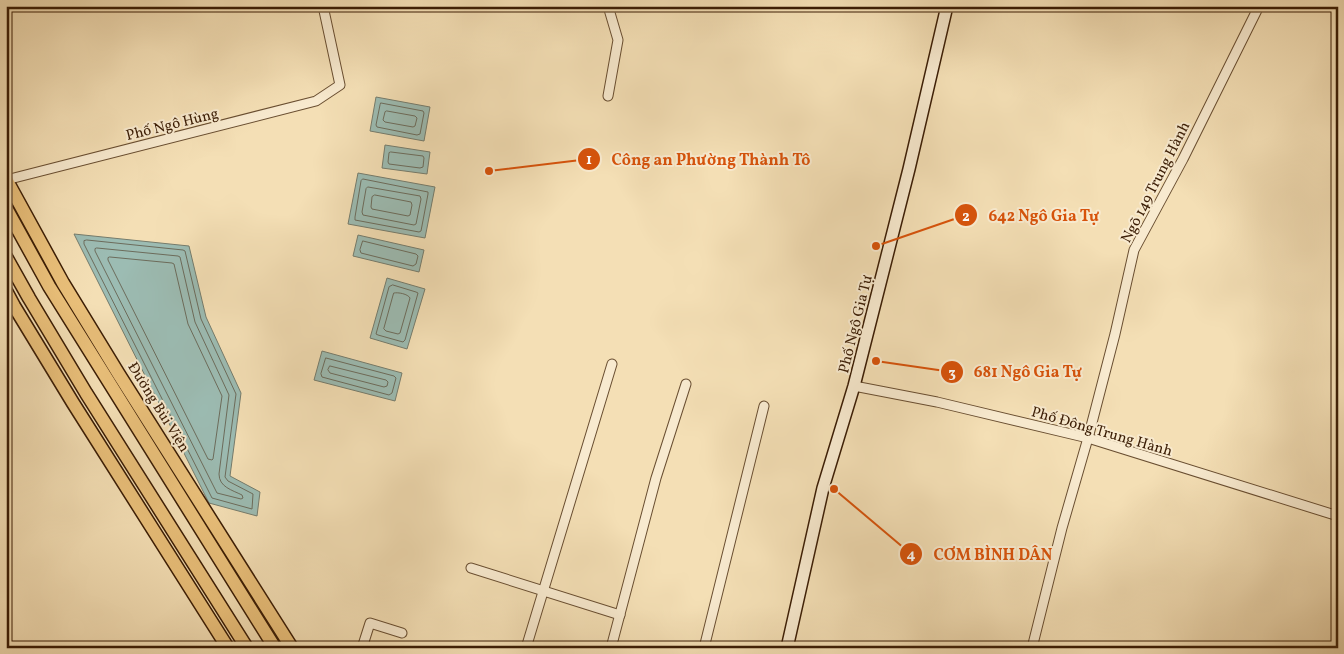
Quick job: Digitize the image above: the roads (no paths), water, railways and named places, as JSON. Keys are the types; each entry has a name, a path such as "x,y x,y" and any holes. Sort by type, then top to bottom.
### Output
{"main road":[{"name":"Phố Ngô Gia Tự","path":"787,648 824,488 854,386 947,6"},
{"name":"Đường Bùi Viện","path":"6,180 68,291 118,373 292,648"},
{"name":"Đường Bùi Viện","path":"6,208 48,286 275,648"},
{"path":"6,257 86,393 247,648"},
{"path":"6,291 78,412 228,648"}],"street":[{"name":"Phố Ngô Hùng","path":"6,180 316,102 340,85 324,6"},
{"path":"608,6 618,40 608,96"},
{"name":"Ngõ 149 Trung Hành","path":"1032,648 1062,528 1115,334 1134,250 1183,160 1259,6"},
{"path":"526,648 612,364"},
{"path":"612,648 656,478 686,384"},
{"name":"Phố Đông Trung Hành","path":"854,386 938,402 1088,438 1338,516"},
{"path":"704,648 764,406"},
{"path":"471,568 620,614"},
{"path":"362,648 370,623 402,633"}],"water":[{"path":"376,97 430,107 424,141 370,131"},
{"path":"385,145 430,152 427,174 382,168"},
{"path":"358,173 435,187 425,238 348,224"},
{"path":"74,234 189,246 206,317 241,393 230,476 260,492 257,516 209,503"},
{"path":"358,235 424,250 419,272 353,256"},
{"path":"387,278 425,289 407,349 370,338"},
{"path":"322,351 402,373 395,401 314,380"}],"place":[{"name":"Công an Phường Thành Tô","path":"489,171"},
{"name":"642 Ngô Gia Tự","path":"876,246"},
{"name":"681 Ngô Gia Tự","path":"876,361"},
{"name":"CƠM BÌNH DÂN","path":"834,489"}]}
